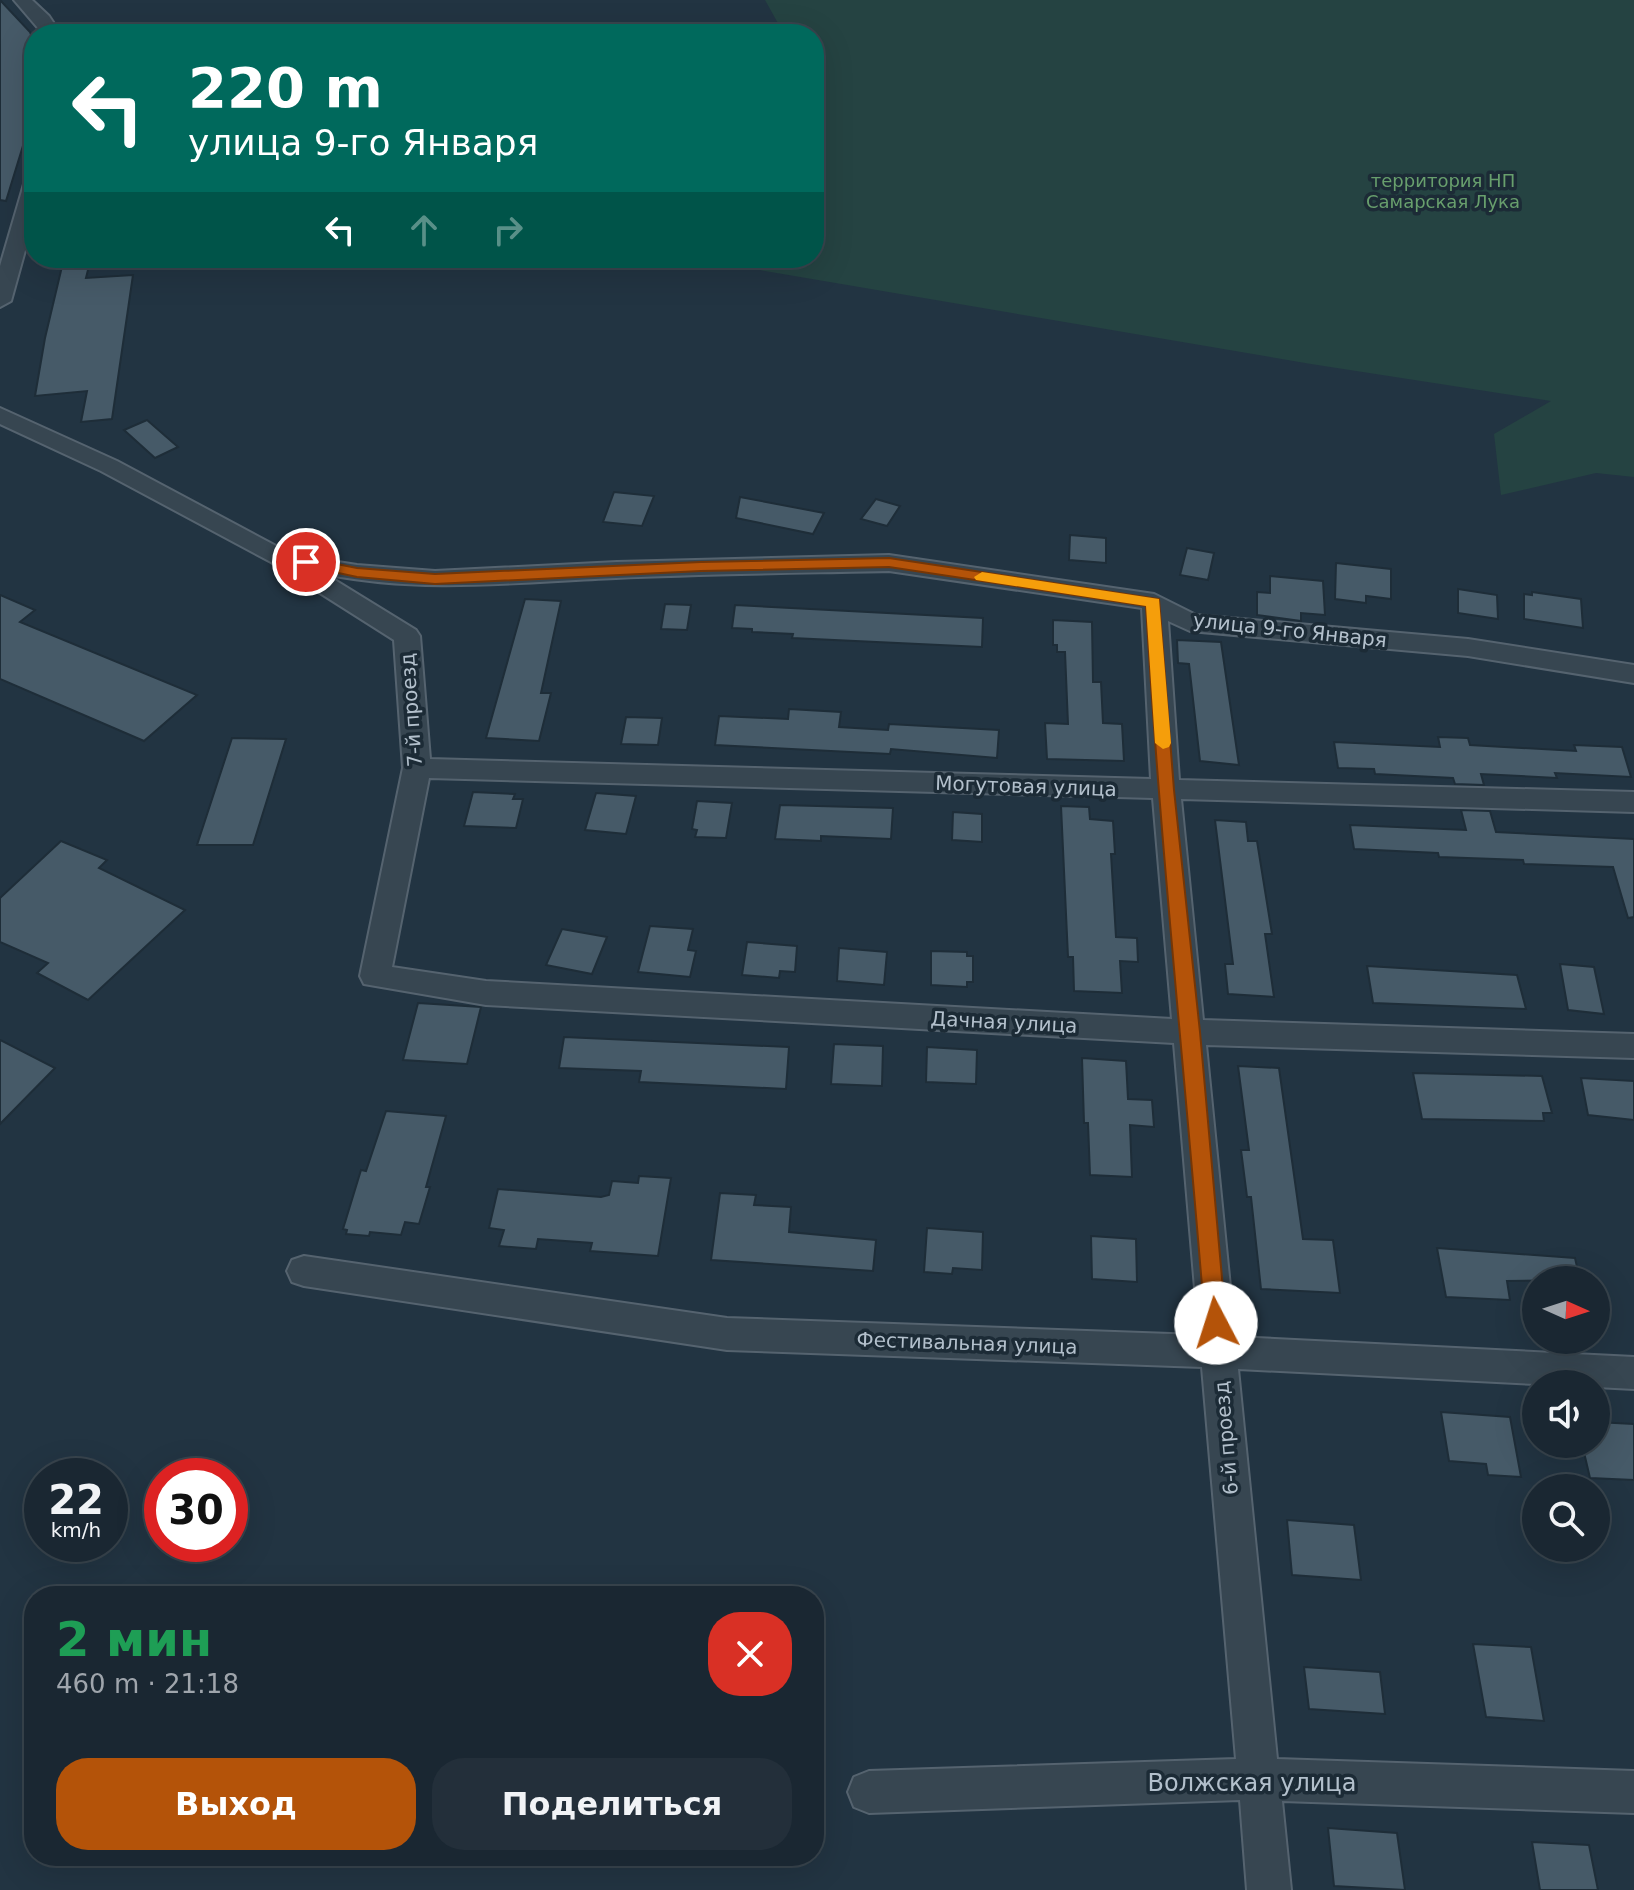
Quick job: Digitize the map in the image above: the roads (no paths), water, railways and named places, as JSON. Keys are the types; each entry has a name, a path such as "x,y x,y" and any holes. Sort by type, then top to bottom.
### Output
{"street":[{"path":"22,0 46,24"},
{"path":"0,301 24,218"},
{"path":"0,415 109,466 280,557"},
{"name":"улица 9-го Января","path":"280,557 357,573 435,579 647,568 889,563 1154,602 1190,623 1446,645 1571,660 1634,674"},
{"name":"7-й проезд","path":"280,557 407,636 417,768 375,976"},
{"name":"6-й проезд","path":"1154,602 1166,790 1191,1032 1256,1779 1269,1890"},
{"name":"Могутовая улица","path":"417,768 1634,802"},
{"name":"Дачная улица","path":"375,976 486,993 1191,1032 1634,1046"},
{"name":"Фестивальная улица","path":"304,1271 727,1334 1218,1352 1634,1373"},
{"name":"Волжская улица","path":"869,1792 1256,1779 1634,1792"}],"park label":[{"name":"территория НП Самарская Лука","path":"1443,191"}]}
